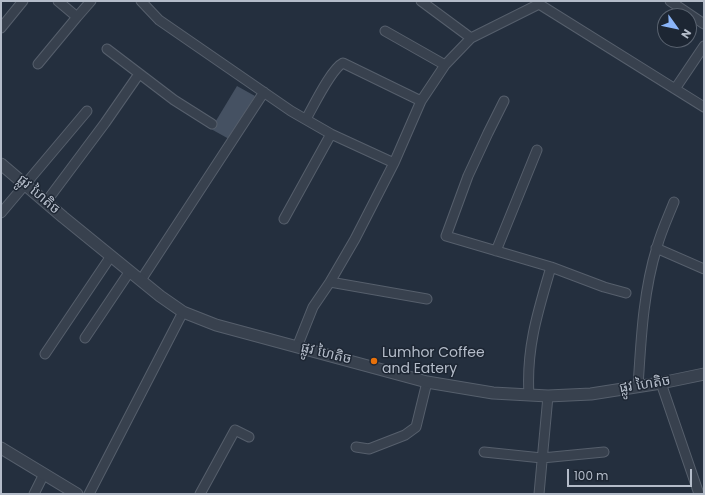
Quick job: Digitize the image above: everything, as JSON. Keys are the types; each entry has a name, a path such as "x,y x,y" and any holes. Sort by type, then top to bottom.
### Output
{"street":[{"path":"1,28 23,1"},
{"path":"58,1 77,17"},
{"path":"38,64 91,1"},
{"path":"141,1 159,20 306,120 331,134 394,163"},
{"path":"421,1 470,38"},
{"path":"670,1 704,24"},
{"path":"297,347 313,307 330,282 355,239 394,163 421,101 445,65 470,38 539,2 704,107"},
{"path":"385,31 445,65"},
{"path":"675,89 704,46"},
{"path":"107,49 174,100 212,124"},
{"path":"306,120 331,75 338,65 343,63 421,101"},
{"path":"46,202 105,123 139,74"},
{"path":"141,280 264,92"},
{"path":"504,101 468,176 446,236 551,267 604,287 626,293"},
{"path":"1,213 87,111"},
{"path":"284,219 331,134"},
{"path":"496,250 536,150"},
{"name":"ផ្លូវ ហៃតិច","path":"1,164 111,256 183,312 216,325 427,382 493,394 548,396 590,394 661,383 704,374"},
{"path":"638,387 645,303 656,248 674,202"},
{"path":"656,248 704,269"},
{"path":"44,354 111,256"},
{"path":"529,395 528,381 530,352 534,326 551,267"},
{"path":"85,338 130,271"},
{"path":"330,282 427,299"},
{"path":"89,494 183,312"},
{"path":"356,447 369,449 405,435 416,427 427,382"},
{"path":"661,383 699,494"},
{"path":"540,494 548,396"},
{"path":"200,494 235,430 249,437"},
{"path":"1,448 70,492"},
{"path":"484,452 542,458 604,452"},
{"path":"34,494 44,474"}],"building":[{"path":"237,86 255,96 229,139 211,129"}],"place":[{"name":"Lumhor Coffee and Eatery","path":"374,361"}]}
